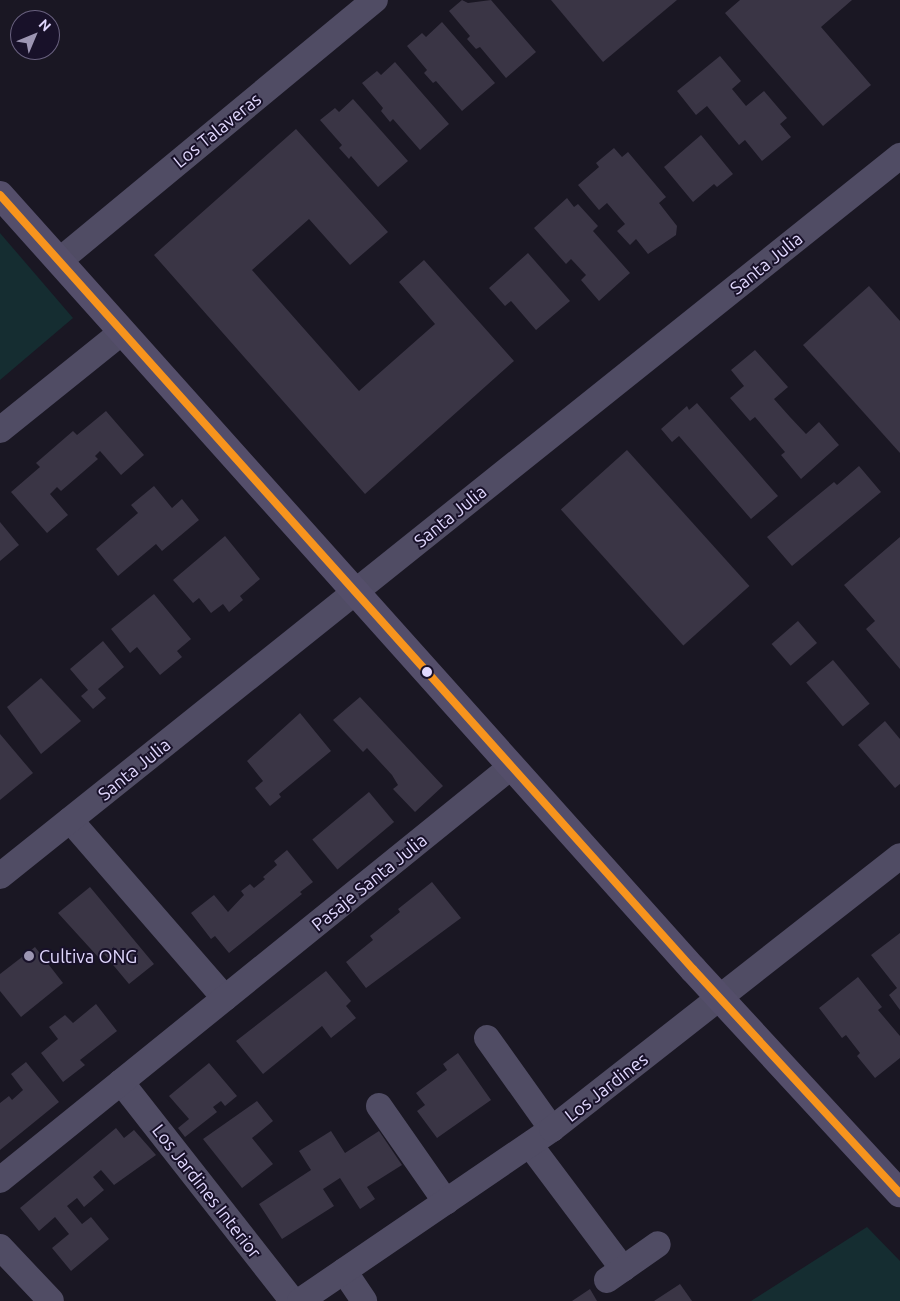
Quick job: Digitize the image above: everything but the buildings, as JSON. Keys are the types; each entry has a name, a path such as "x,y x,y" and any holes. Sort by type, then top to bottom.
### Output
{"main road":[{"path":"0,195 720,999 900,1193"}],"street":[{"name":"Los Talaveras","path":"59,261 375,0"},
{"name":"Santa Julia","path":"0,876 900,156"},
{"path":"0,430 122,332"},
{"name":"Pasaje Santa Julia","path":"0,1180 512,766"},
{"path":"70,820 225,998"},
{"name":"Los Jardines","path":"300,1301 552,1129 898,863"},
{"path":"486,1038 552,1129"},
{"name":"Los Jardines Interior","path":"121,1082 293,1301"},
{"path":"379,1106 446,1202"},
{"path":"530,1145 615,1275 658,1244"},
{"path":"0,1247 51,1301"},
{"path":"344,1271 364,1301"}],"green space":[{"path":"0,233 73,318 0,380"},
{"path":"867,1227 900,1261 900,1301 751,1301"}],"transit line":[{"path":"0,195 693,969 900,1193"}],"place":[{"name":"Cultiva ONG","path":"29,956"}]}
